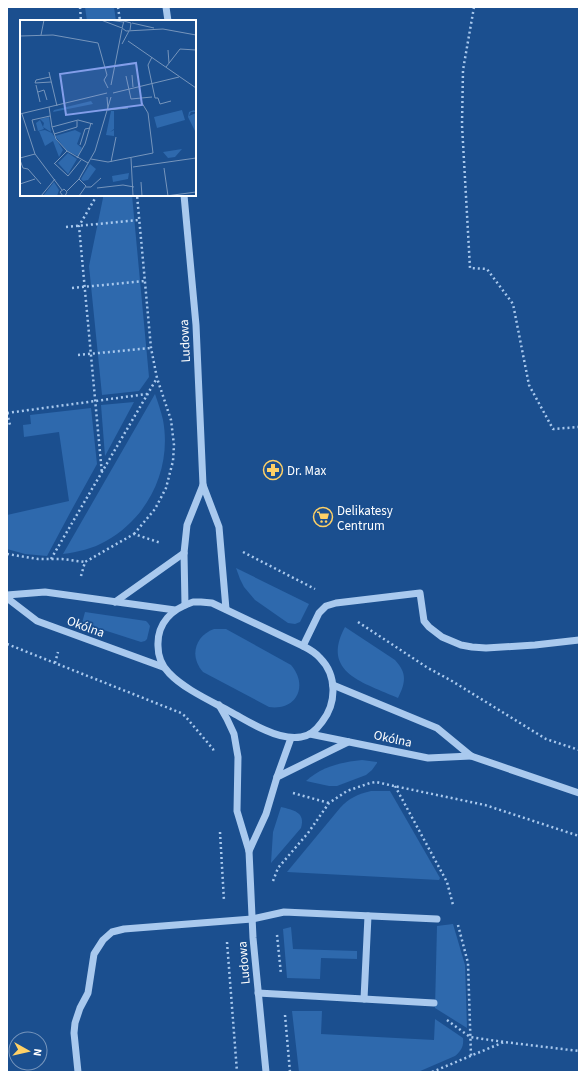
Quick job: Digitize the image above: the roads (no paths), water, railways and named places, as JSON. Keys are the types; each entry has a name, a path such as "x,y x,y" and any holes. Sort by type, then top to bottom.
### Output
{"street":[{"path":"166,7 168,20"},
{"name":"Ludowa","path":"184,196 196,325 203,485 219,527 226,609"},
{"name":"Ludowa","path":"185,605 184,554 187,525 203,485"},
{"path":"115,602 184,554"},
{"name":"Okólna","path":"7,596 44,592 175,610"},
{"path":"303,646 319,613 326,606 336,603 420,593 424,621 442,637 461,645 486,648 579,640"},
{"name":"Okólna","path":"7,596 37,621 163,667"},
{"path":"193,602 212,603 226,609 303,646 321,658 330,672 333,684 333,696 331,707 326,718 310,734 303,737 291,738 266,730 198,694 179,682 163,667 158,651 158,640 164,622 175,610 193,602"},
{"name":"Okólna","path":"333,684 437,728 471,756 579,793"},
{"name":"Ludowa","path":"218,705 234,734 238,757 237,811 249,851 252,919 266,1072"},
{"name":"Okólna","path":"310,734 428,758 471,756"},
{"name":"Ludowa","path":"249,851 266,814 277,776 291,738"},
{"path":"277,776 348,742"},
{"path":"78,1072 74,1033 75,1023 80,1008 88,993 94,954 103,940 112,932 252,919 284,912 437,919"},
{"path":"364,999 368,916"},
{"path":"258,993 434,1003"}],"place":[{"name":"Dr. Max","path":"273,470"},
{"name":"Delikatesy Centrum","path":"323,517"}]}
